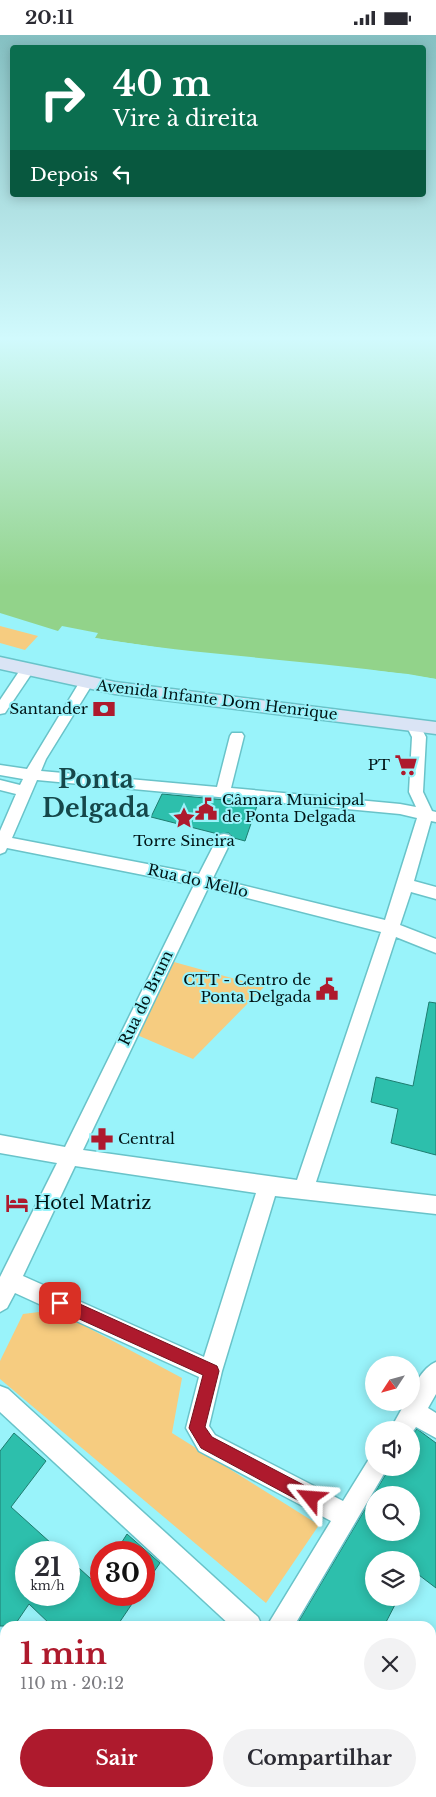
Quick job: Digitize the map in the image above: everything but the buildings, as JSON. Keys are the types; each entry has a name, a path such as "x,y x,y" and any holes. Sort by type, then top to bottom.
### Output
{"main road":[{"name":"Avenida Infante Dom Henrique","path":"0,663 86,683 436,728"}],"street":[{"path":"0,710 27,670"},
{"path":"2,845 39,759 86,683"},
{"path":"413,725 419,737 416,792 433,813"},
{"path":"222,792 237,736"},
{"path":"0,769 32,775 433,813"},
{"path":"0,785 26,791"},
{"path":"303,1191 405,885 433,813"},
{"name":"Rua do Brum","path":"0,1301 224,839"},
{"name":"Rua do Mello","path":"2,845 203,881 391,928 436,946"},
{"path":"405,885 436,893"},
{"path":"0,1144 69,1157 303,1191 436,1205"},
{"path":"268,1186 211,1371 197,1428 206,1443 346,1516"},
{"path":"9,1279 211,1371"},
{"path":"420,1399 436,1373"},
{"path":"0,1397 244,1621"},
{"path":"407,1421 413,1411 436,1427"},
{"path":"283,1621 371,1476"}],"shaded area":[{"path":"0,422 436,422 436,679 351,667 180,650 95,638 98,633 62,626 58,631 0,613"},
{"path":"0,626 38,636 25,650 0,643"},
{"path":"174,962 264,987 193,1059 137,1035"},
{"path":"55,1310 182,1378 172,1433 319,1525 266,1603 0,1379 0,1361 23,1314"}],"pier":[{"path":"95,638 181,651 408,674 436,679 436,682 366,672 148,649 95,640"}],"place":[{"name":"Santander","path":"104,709"},
{"name":"PT","path":"406,765"},
{"name":"Câmara Municipal de Ponta Delgada","path":"206,809"},
{"name":"Torre Sineira","path":"184,818"},
{"name":"CTT - Centro de Ponta Delgada","path":"327,989"},
{"name":"Central","path":"102,1139"},
{"name":"Hotel Matriz","path":"17,1203"}],"district":[{"name":"Ponta Delgada","path":"96,794"}],"route":[{"path":"60,1303 211,1371 197,1428 206,1443 311,1498"}]}
